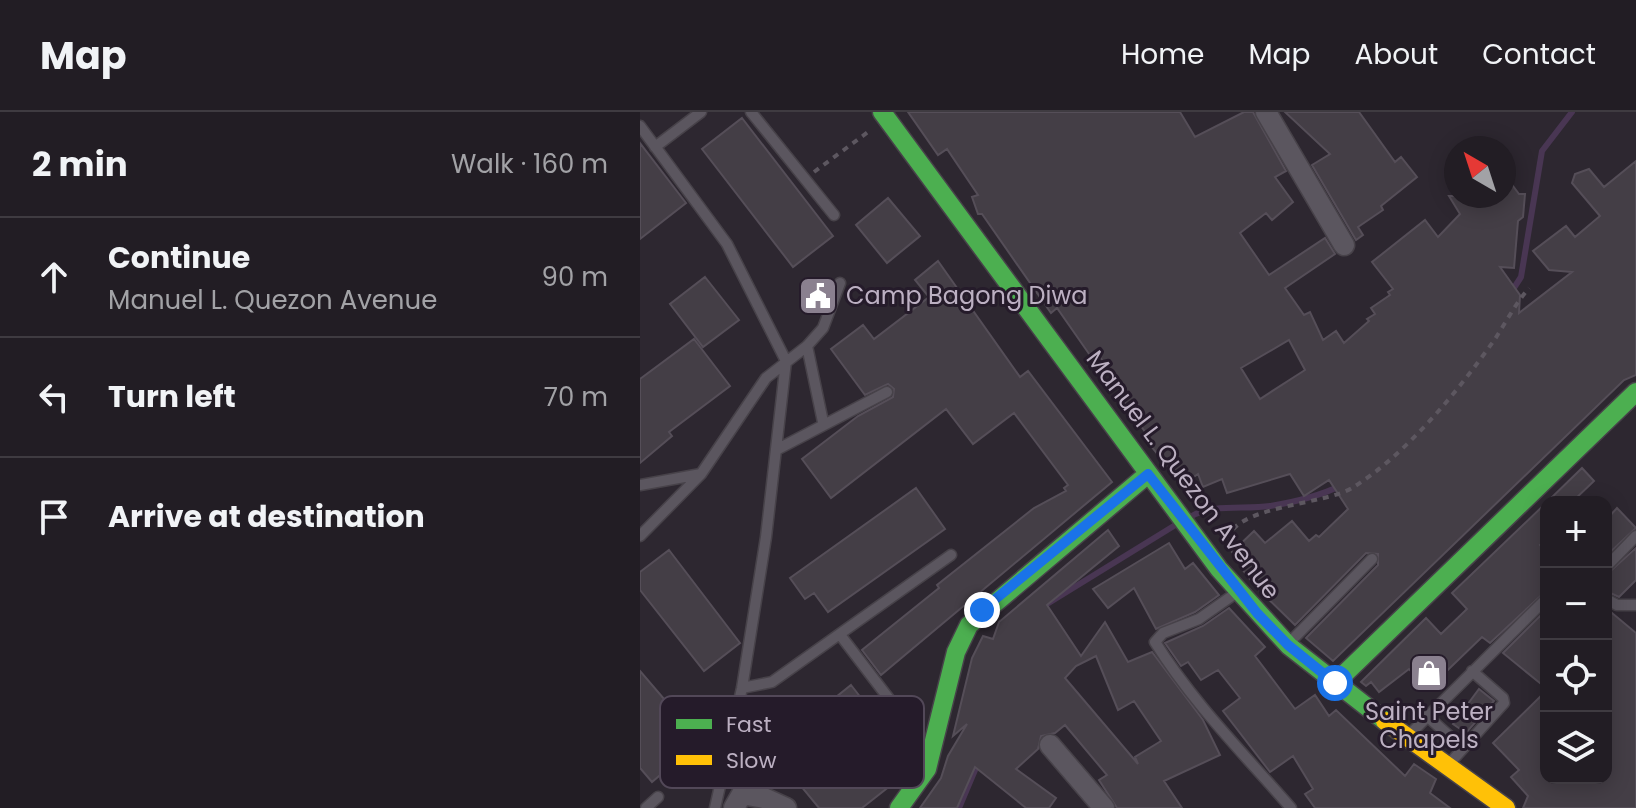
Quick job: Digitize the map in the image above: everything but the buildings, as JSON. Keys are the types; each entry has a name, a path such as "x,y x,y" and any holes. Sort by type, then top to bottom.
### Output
{"main road":[{"name":"Manuel L. Quezon Avenue","path":"882,112 1238,591 1288,645 1506,808"},
{"path":"1335,683 1636,392"},
{"path":"924,773 956,652 969,625 1152,478"},
{"path":"899,808 913,788"}],"street":[{"path":"1266,112 1344,245"},
{"path":"1050,745 1104,808"},
{"path":"734,808 742,794 764,798 786,808"}],"lane":[{"path":"655,147 701,112"},
{"path":"751,112 834,215"},
{"path":"640,126 727,244 786,361 778,449 740,696"},
{"path":"640,536 701,474 766,378 807,346 823,328 840,283"},
{"path":"807,346 823,422"},
{"path":"778,449 823,422 887,392"},
{"path":"640,485 701,474"},
{"path":"1612,561 1636,536"},
{"path":"742,688 772,682 841,636 951,555"},
{"path":"1288,645 1372,559"},
{"path":"1238,591 1199,619 1163,633 1155,642 1218,728 1240,746 1291,808"},
{"path":"1612,602 1636,605"},
{"path":"1407,736 1540,605"},
{"path":"841,636 887,696"},
{"path":"1447,765 1504,703 1472,671"},
{"path":"1427,716 1463,748"},
{"path":"715,808 720,788"},
{"path":"646,808 658,797"}],"path":[{"path":"805,178 854,142"},
{"path":"1216,564 1234,525 1275,509 1340,495 1407,445 1493,341 1529,288"}],"waterway":[{"path":"1510,294 1521,277 1542,151 1572,112"},
{"path":"1190,517 1219,508 1289,503 1342,485"},
{"path":"1047,604 1177,524"},
{"path":"959,808 978,763"}],"traffic: fast":[{"path":"882,112 1219,569 1289,646 1385,721"},
{"path":"1335,683 1636,392"},
{"path":"924,773 956,652 969,625 1148,474"},
{"path":"899,808 913,788"}],"traffic: slow":[{"path":"1385,721 1506,808"}],"place":[{"name":"Camp Bagong Diwa","path":"818,296"},
{"name":"Saint Peter Chapels","path":"1429,673"}],"route":[{"path":"982,610 1148,474 1219,569 1257,613 1288,645 1335,683"}]}
